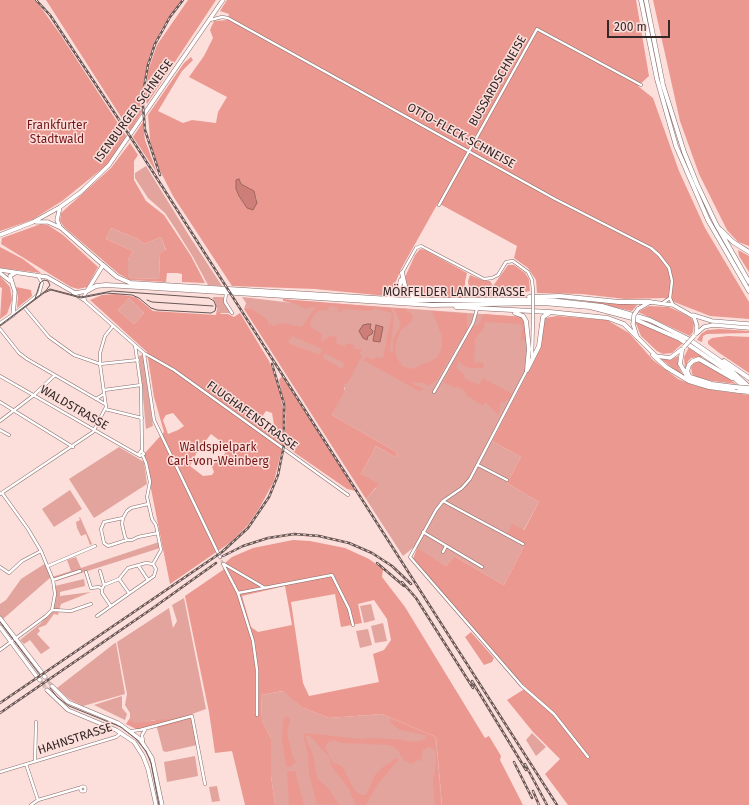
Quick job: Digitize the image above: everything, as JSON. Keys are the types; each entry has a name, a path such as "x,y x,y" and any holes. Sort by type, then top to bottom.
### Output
{"highway":[{"path":"641,0 657,79 676,146 706,216 749,292"},
{"path":"646,0 663,85 678,137 697,184 716,224 749,282"},
{"path":"716,224 733,242 749,252"},
{"name":"MÖRFELDER LANDSTRASSE","path":"103,265 117,277 131,283 425,301 514,299 575,301 616,309 670,329 712,354 749,388"},
{"path":"385,299 398,292 402,274"},
{"path":"402,274 406,290 413,296 425,301"},
{"name":"MÖRFELDER LANDSTRASSE","path":"87,291 96,286 106,285 432,305 543,303 579,306 609,311 649,324 680,338 708,356 740,382 749,392"},
{"path":"514,299 560,296 626,302 650,302"},
{"path":"432,305 507,311 550,312 611,319 627,326 637,337"},
{"path":"507,311 523,316 526,320 529,349 527,370"},
{"path":"527,370 537,350 543,317 550,312"},
{"path":"683,348 681,367 690,378 749,392"},
{"path":"653,354 666,367 689,381 709,387 737,389 749,388"},
{"path":"712,354 749,378"},
{"path":"690,378 688,371 689,365 694,360 700,359 740,382"}],"main road":[{"name":"ISENBURGER SCHNEISE","path":"1,235 33,222 60,207 81,192 110,165 223,0"},
{"path":"60,207 57,220 61,228"},
{"path":"0,271 51,279 72,291 79,293 87,291 103,265 61,228 48,222 33,222"},
{"path":"0,271 12,283"},
{"path":"0,324 13,315 16,296 10,276 16,273"},
{"path":"749,324 712,321 664,302 650,302 638,309 634,315 633,324 637,337 653,354 667,358 675,356 704,327 713,325 749,328"},
{"path":"690,313 697,324 695,335"},
{"path":"0,618 43,674"},
{"path":"0,627 38,677"},
{"path":"52,686 68,702 108,719 131,731 143,742 152,758 162,805"},
{"path":"47,690 68,710 103,724 121,733 134,742 145,760 156,805"},
{"path":"103,724 103,719 108,719"},
{"path":"145,760 150,764 152,758"}],"street":[{"name":"OTTO-FLECK-SCHNEISE","path":"210,20 222,17 228,18 468,151 597,221 651,248 659,255 669,268 672,281 670,298 673,305"},
{"name":"BUSSARDSCHNEISE","path":"439,205 537,29 641,85"},
{"path":"402,274 418,246 484,279 492,278 498,275 509,261 528,272 532,280 532,355 527,370 478,465 462,488 443,501 436,510 410,556 412,562 522,686 554,714 588,757"},
{"path":"13,315 40,293 42,284 38,276"},
{"name":"FLUGHAFENSTRASSE","path":"72,291 86,301 144,353 174,370 348,495"},
{"path":"86,301 84,296 87,291"},
{"path":"226,292 226,302 232,313"},
{"path":"664,302 670,298"},
{"path":"24,307 39,327 57,344 74,355 100,364 137,359"},
{"path":"434,392 473,323 477,309"},
{"path":"0,650 40,622 52,610 55,594 53,580 41,551 28,529 1,493 73,447 91,434 94,430 106,409 100,364 102,345 113,326"},
{"path":"0,329 19,353 54,376 106,404"},
{"path":"97,616 110,605 113,605 148,580 156,572 154,564 162,550 147,497 150,482 142,451 141,385 135,345"},
{"path":"137,359 138,355 144,353 154,420 219,555"},
{"name":"WALDSTRASSE","path":"0,376 94,430 143,456"},
{"path":"0,421 34,395 54,376"},
{"path":"104,390 141,385"},
{"path":"96,399 104,394"},
{"path":"0,402 73,447"},
{"path":"106,409 142,418"},
{"path":"0,430 9,436"},
{"path":"139,454 142,451"},
{"path":"478,465 507,480"},
{"path":"443,501 523,544"},
{"path":"128,540 123,530 123,518 131,508 148,504"},
{"path":"123,518 104,522 101,526 104,543 110,546 158,533"},
{"path":"423,532 482,567"},
{"path":"48,566 95,546"},
{"path":"443,552 446,546"},
{"path":"0,567 9,573 22,561 41,551"},
{"path":"110,605 102,593 104,585 119,579 126,569 146,563 154,564"},
{"path":"257,715 256,655 253,641 238,593 223,564 265,588"},
{"path":"138,565 148,580"},
{"path":"53,580 80,570"},
{"path":"100,571 104,585"},
{"path":"86,572 91,588 99,587 102,589"},
{"path":"238,593 332,575 349,610 353,625"},
{"path":"119,579 129,593"},
{"path":"52,610 72,611 91,604"},
{"name":"HAHNSTRASSE","path":"131,731 147,729 193,717 205,784"},
{"name":"HAHNSTRASSE","path":"35,761 36,722"},
{"path":"143,742 142,734 147,729"},
{"name":"HAHNSTRASSE","path":"0,772 116,737 121,733"},
{"path":"26,764 38,800"},
{"path":"31,805 38,800 79,788"}],"shaded area":[{"path":"146,166 222,286 208,285 193,257 165,213 148,198 135,178 135,173"},
{"path":"239,179 241,184 254,191 257,203 253,210 247,208 239,196 236,189 236,180"},
{"path":"111,228 138,239 144,244 161,237 166,251 160,253 159,279 131,278 128,275 128,260 133,251 106,239"},
{"path":"223,297 233,313 220,313 217,309 215,301 212,298"},
{"path":"242,297 293,303 303,301 523,317 528,352 526,366 530,368 492,441 521,457 507,483 539,502 523,531 507,534 525,544 504,585 454,556 446,566 414,547 403,556 366,499 376,488 361,474 376,446 395,457 398,453 332,415 345,388 288,358 273,326 269,325 249,307 244,309 246,303"},
{"path":"129,298 144,313 134,324 118,310"},
{"path":"371,324 370,328 373,331 372,334 368,336 367,340 363,338 359,331 363,325"},
{"path":"376,325 383,327 380,342 373,341"},
{"path":"143,355 153,426 146,429 139,356"},
{"path":"119,447 144,462 147,484 94,518 69,479"},
{"path":"70,490 82,509 54,527 42,509"},
{"path":"80,517 92,544 90,545 86,534 81,536 77,528 76,522 80,520"},
{"path":"159,542 160,548 53,582 51,577 3,619 0,615 0,604 6,600 21,579 46,563 52,577 71,571 67,560 76,557 81,568"},
{"path":"84,579 85,586 60,592 60,596 91,592 61,604 58,615 54,614 46,625 38,628 40,631 37,634 50,648 41,654 30,640 24,644 20,640 41,623 52,610 55,602 55,586"},
{"path":"184,598 206,709 192,714 197,745 166,752 163,751 155,720 134,724 130,718 130,713 125,705 127,694 117,642 169,608 173,628 177,621 172,605"},
{"path":"371,604 375,620 364,623 360,606"},
{"path":"383,623 387,641 375,643 371,626"},
{"path":"368,629 372,645 360,648 356,631"},
{"path":"115,643 125,694 83,706 69,699 57,688"},
{"path":"284,691 301,707 329,718 382,714 436,737 442,805 275,805 271,776 271,739 262,720 261,695"},
{"path":"122,696 122,708 127,714 125,720 94,705"},
{"path":"532,733 546,747 536,756 526,740"},
{"path":"195,756 198,776 167,782 164,762"},
{"path":"217,786 220,801 212,802 209,787"}],"green space":[{"name":"Frankfurter Stadtwald","path":"0,0 34,0 37,2 60,34 127,137 108,164 62,201 32,220 0,231"},
{"name":"Frankfurter Stadtwald","path":"46,0 182,0 161,30 149,57 143,85 142,112 130,131"},
{"path":"188,0 216,0 147,104 145,97 148,71 157,45"},
{"path":"227,0 636,0 649,76 638,86 653,98 679,171 705,228 749,302 749,319 710,316 664,298 625,299 582,294 537,293 536,280 528,268 514,258 517,246 438,203 401,269 392,291 387,296 315,289 232,286 173,196 154,159 150,139 148,115 184,63 191,57 193,60 182,71 158,111 183,123 192,120 216,123 218,112 227,97 189,77 204,56 213,38 210,30 214,21 228,20 229,14 220,11","holes":["239,179 241,184 254,191 257,200 255,206 247,208 239,196 236,189"]},
{"path":"653,0 749,0 749,246 738,242 727,230 699,174 680,121"},
{"path":"143,122 145,140 157,173 133,137"},
{"path":"130,143 138,155 134,161 134,180 146,201 164,215 191,256 205,283 182,282 182,274 177,273 167,273 166,282 130,280 119,274 64,227 60,221 61,213 111,168","holes":["111,228 138,239 144,244 161,237 166,250 160,253 159,279 131,278 128,275 128,260 133,251 106,239"]},
{"path":"41,224 48,225 63,235 98,267 87,287 78,289 71,287 1,244 2,238"},
{"path":"0,247 23,259 41,273 0,268"},
{"path":"420,249 425,250 467,273 465,282 466,298 419,296 409,291 405,284 405,277 415,255"},
{"path":"738,250 749,256 749,272 739,256"},
{"path":"508,265 514,265 525,273 529,279 530,291 506,296 470,297 468,281 470,275 482,280 490,281 493,286"},
{"path":"0,276 10,287 12,300 7,314 0,319 2,288 0,287"},
{"path":"16,287 31,290 32,296 17,308 18,298"},
{"path":"116,294 136,297 153,311 216,315 217,309 221,314 228,314 234,317 240,313 269,361 280,393 284,415 283,445 274,481 260,507 248,525 231,542 170,584 144,454 164,432 154,397 147,352 90,300 102,295","holes":["129,298 144,313 134,324 118,310","266,411 272,413 274,425 269,432 257,424","173,413 184,426 168,434 163,420 166,415","211,434 224,444 227,449 223,457 216,461 212,467 214,472 212,475 203,476 190,466 197,452"]},
{"path":"283,299 391,308 394,318 390,349 391,353 393,352 393,340 401,324 394,308 408,309 406,311 407,313 409,311 413,317 411,322 401,330 395,346 397,358 402,366 412,369 437,358 442,347 442,336 432,311 467,314 467,330 436,381 428,386 423,383 413,382 413,384 425,389 419,391 363,360 367,357 374,360 375,357 383,358 392,313 374,308 372,311 342,309 342,312 338,311 338,307 329,306 328,311 320,310 314,314 310,324 311,327 322,334 321,341 324,341 325,338 328,338 328,336 337,337 336,344 345,346 346,343 354,345 354,348 362,350 359,354 362,356 348,383 344,384 344,392 332,415 398,453 395,457 376,446 361,474 379,484 366,499 244,309 249,307 268,320 269,325 272,324 273,326 282,323 302,327 316,306 306,309 296,304 283,301","holes":["292,336 322,349 320,355 290,344 288,341","325,353 344,363 342,369 323,358"]},
{"path":"575,299 586,300 637,305 632,311"},
{"path":"649,306 669,307 691,318 694,323 693,332 690,336 638,312"},
{"path":"484,314 523,317 525,323 527,338 521,341 522,327 520,324 485,322 484,328 475,339 474,362 484,363 483,368 469,368 461,364 459,360 456,368 464,374 465,379 479,385 483,378 512,394 510,399 500,403 499,415 485,402 483,406 466,395 465,391 457,386 456,388 443,382 473,327 479,324"},
{"path":"557,316 607,320 629,333 653,360 678,379 693,385 713,390 749,395 749,805 568,805 545,774 560,759 533,732 507,700 526,688 413,559 417,548 446,566 454,556 504,585 525,544 507,534 512,524 524,530 539,502 507,483 521,457 492,441 540,349 545,318"},
{"path":"635,321 683,343 672,353 663,354 657,351 641,336"},
{"path":"720,329 749,331 749,333 707,334 703,336 702,342 697,340 701,334 707,330"},
{"path":"728,336 749,337 749,373 708,344 708,341 712,338"},
{"path":"689,347 707,358 691,358 688,361 685,370 684,357"},
{"path":"678,356 679,368 684,377 661,359 672,359"},
{"path":"700,361 736,384 696,377 692,374 691,367 695,362"},
{"path":"282,376 356,491 347,489 285,446 286,415 279,380"},
{"path":"293,540 310,541 345,548 369,559 383,569 382,577 405,607 485,738 489,736 501,756 500,760 523,805 442,805 436,737 382,714 329,718 301,707 283,691 261,695 262,720 271,739 271,776 275,805 245,805 232,751 215,753 209,712 185,596 223,570 226,562 232,557 253,548","holes":["285,586 292,625 258,632 251,627 242,596","335,594 341,627 362,623 358,604 374,600 387,619 391,640 384,650 373,654 379,682 309,696 303,683 291,602"]},
{"path":"471,632 494,658 492,662 484,665 465,637"},
{"path":"186,715 182,717 182,722 159,728 158,727 175,722 175,719 138,730 126,724 130,718 134,723 175,718"},
{"path":"286,716 290,719 287,733 292,754 296,762 290,767 286,766 282,740 283,721"},
{"path":"390,718 435,737 441,805 435,805 433,781 436,764 435,750 429,747 423,750 421,760 411,764 404,760 396,748 389,745 341,743 333,740 327,743 325,748 333,763 342,766 356,792 362,795 366,795 375,775 385,765 390,763 395,758 399,759 378,784 366,805 356,805 348,788 332,767 329,757 309,735 305,737 313,755 317,778 329,789 339,805 317,804 309,774 308,754 303,735 305,733 361,739 395,739 415,742 426,739 425,735 400,730 391,723"},
{"path":"287,771 295,771 304,805 289,805"}],"tunnel":[{"path":"220,557 223,564"},
{"path":"45,677 52,686"},
{"path":"40,680 47,690"}],"tram line":[{"path":"35,299 40,283 44,280 48,281 50,285 45,292"},
{"path":"0,325 44,292 50,289 81,297 112,291 209,298 214,301 216,306 215,311 211,313 157,310 151,308 139,298 132,295 106,293 81,298 51,290 44,293 0,326"},
{"path":"147,300 152,302 213,306"},
{"path":"0,622 40,675"},
{"path":"50,688 57,697 69,706 121,727 136,739 146,751 151,763 159,805"}],"railway":[{"path":"36,0 50,15 137,147 557,805"},
{"path":"160,175 145,130 143,106 144,87 148,65 155,44 170,17 183,0"},
{"path":"0,703 222,552 248,528 269,497 278,475 284,445 284,404 272,364"},
{"path":"223,556 243,546 268,538 294,534 319,536 349,543 372,553 392,566 411,584"},
{"path":"0,713 216,563"},
{"path":"377,563 404,586"},
{"path":"402,582 416,598 473,688"},
{"path":"472,681 526,770"},
{"path":"514,762 532,798"},
{"path":"525,764 547,805"},
{"path":"533,791 539,805"}],"park label":[{"name":"Waldspielpark Carl-von-Weinberg","path":"218,455"}]}
